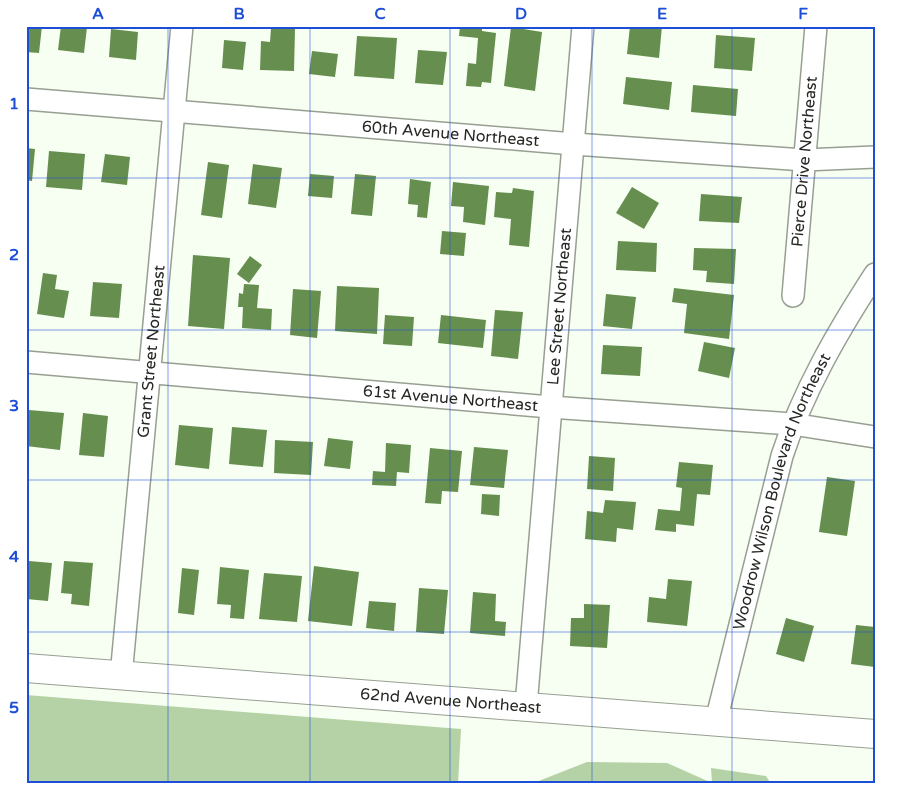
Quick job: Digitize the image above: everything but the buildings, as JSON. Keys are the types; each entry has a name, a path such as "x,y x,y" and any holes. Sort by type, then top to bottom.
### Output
{"street":[{"name":"Grant Street Northeast","path":"121,676 182,26"},
{"name":"Lee Street Northeast","path":"526,706 583,26"},
{"name":"Pierce Drive Northeast","path":"793,296 816,26"},
{"name":"60th Avenue Northeast","path":"26,98 574,144 804,160 875,156"},
{"name":"Woodrow Wilson Boulevard Northeast","path":"716,721 782,456 792,424 806,392 875,274"},
{"name":"61st Avenue Northeast","path":"26,362 550,407 792,424 875,437"},
{"name":"62nd Avenue Northeast","path":"26,668 875,734"}],"green space":[{"path":"26,695 461,729 458,784 26,784"},
{"path":"587,762 667,763 712,783 711,768 766,776 771,784 531,784"}]}
